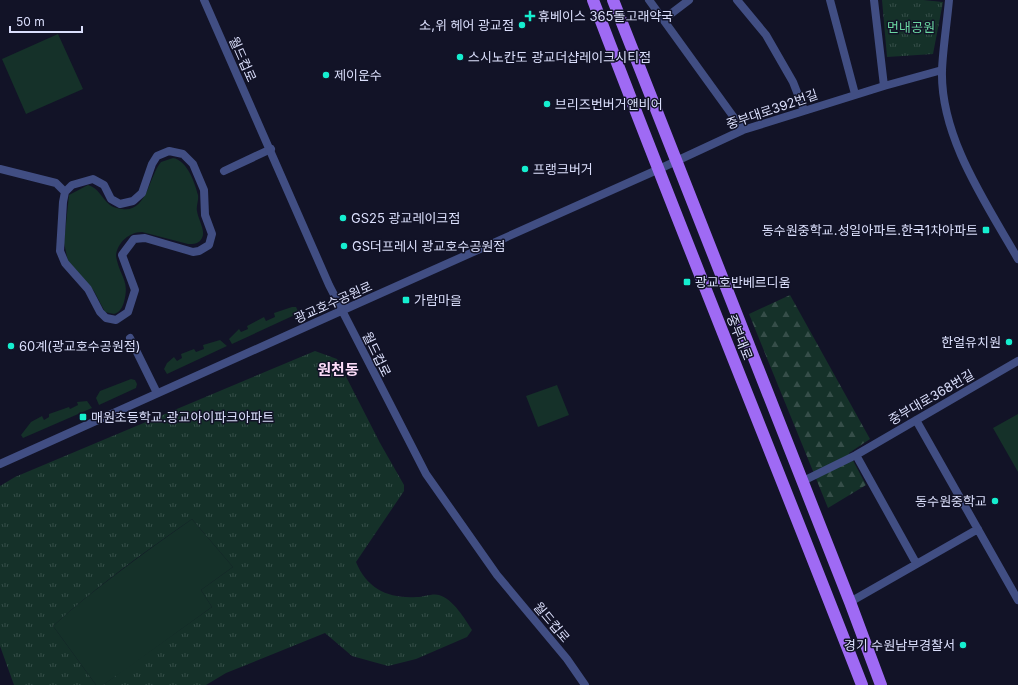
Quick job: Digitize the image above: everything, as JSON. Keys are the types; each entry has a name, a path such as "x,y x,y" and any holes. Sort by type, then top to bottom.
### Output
{"main road":[{"name":"중부대로","path":"593,0 657,170 785,488 862,685"},
{"name":"중부대로","path":"612,0 803,482 881,685"}],"street":[{"name":"월드컵로","path":"204,0 271,149 329,285 426,474 497,575 567,659 585,685"},
{"path":"649,0 743,130"},
{"path":"664,19 689,0"},
{"path":"737,0 766,35 792,82 804,110"},
{"path":"830,0 855,94"},
{"path":"874,0 884,86"},
{"path":"949,0 942,70 946,109 951,129 978,187 1018,259"},
{"name":"중부대로392번길","path":"676,161 743,130 855,94 942,70"},
{"path":"224,171 271,149"},
{"path":"170,151 183,154 193,164 204,190 205,215 212,234 209,245 199,251 193,252 145,238 134,238 122,254 135,290 128,312 116,320 106,318 100,312 88,289 65,263 60,251 65,192 72,185 93,179 104,185 112,199 120,204 133,201 142,193 152,164 157,156 170,151"},
{"name":"광교호수공원로","path":"0,464 676,161"},
{"path":"0,169 56,183 65,192"},
{"path":"130,338 156,393"},
{"name":"중부대로368번길","path":"803,482 856,455 1018,361"},
{"path":"916,420 978,529 1016,590 1018,600"},
{"path":"856,455 916,563"},
{"path":"850,602 978,529"}],"green space":[{"name":"먼내공원","path":"882,0 923,0 943,2 933,54 887,57"},
{"path":"58,34 83,89 26,114 2,59"},
{"path":"173,158 178,160 186,167 195,184 198,195 197,211 203,232 202,238 198,243 188,244 137,232 124,239 117,251 116,256 126,288 124,302 118,312 114,314 105,312 94,291 68,261 64,243 69,195 88,185 92,186 98,191 111,206 122,209 130,209 142,200 161,162"},
{"path":"790,295 870,439 849,453 866,485 828,508 749,314"},
{"path":"296,307 299,313 232,344 229,339 239,329 241,332 248,329 247,326 264,317 266,321 275,317 274,313"},
{"path":"220,340 227,346 167,374 164,369 167,363 174,357 177,361 182,358 181,354 194,349 196,352 204,349 203,345"},
{"path":"315,351 337,359 380,443 404,485 404,491 356,562 366,579 380,590 388,594 407,597 439,595 444,597 454,605 472,630 467,637 416,659 388,666 352,656 325,633 226,673 206,685 103,685 212,607 201,590 233,567 192,519 121,570 86,597 53,626 96,685 14,685 0,646 0,486 15,477"},
{"path":"131,379 135,380 137,384 136,388 99,405 96,398 100,391"},
{"path":"557,385 569,415 538,427 526,396"},
{"path":"87,401 92,408 23,438 21,435 31,422 42,416 44,420 49,417 49,414 69,407 70,409 78,405 77,402"},
{"path":"1018,414 1018,472 993,428"},
{"path":"192,519 233,567 201,590 212,607 103,685 96,685 53,626 103,584"}],"place":[{"name":"휴베이스 365돌고래약국","path":"530,16"},
{"name":"소,위 헤어 광교점","path":"522,25"},
{"name":"스시노칸도 광교더샵레이크시티점","path":"460,57"},
{"name":"제이운수","path":"326,75"},
{"name":"브리즈번버거앤비어","path":"547,104"},
{"name":"프랭크버거","path":"525,169"},
{"name":"GS25 광교레이크점","path":"343,218"},
{"name":"동수원중학교.성일아파트.한국1차아파트","path":"986,230"},
{"name":"GS더프레시 광교호수공원점","path":"344,246"},
{"name":"광교호반베르디움","path":"687,282"},
{"name":"가람마을","path":"406,300"},
{"name":"한얼유치원","path":"1009,342"},
{"name":"60계(광교호수공원점)","path":"11,346"},
{"name":"매원초등학교.광교아이파크아파트","path":"83,417"},
{"name":"동수원중학교","path":"995,501"},
{"name":"경기 수원남부경찰서","path":"963,645"}],"district":[{"name":"원천동","path":"338,370"}]}
